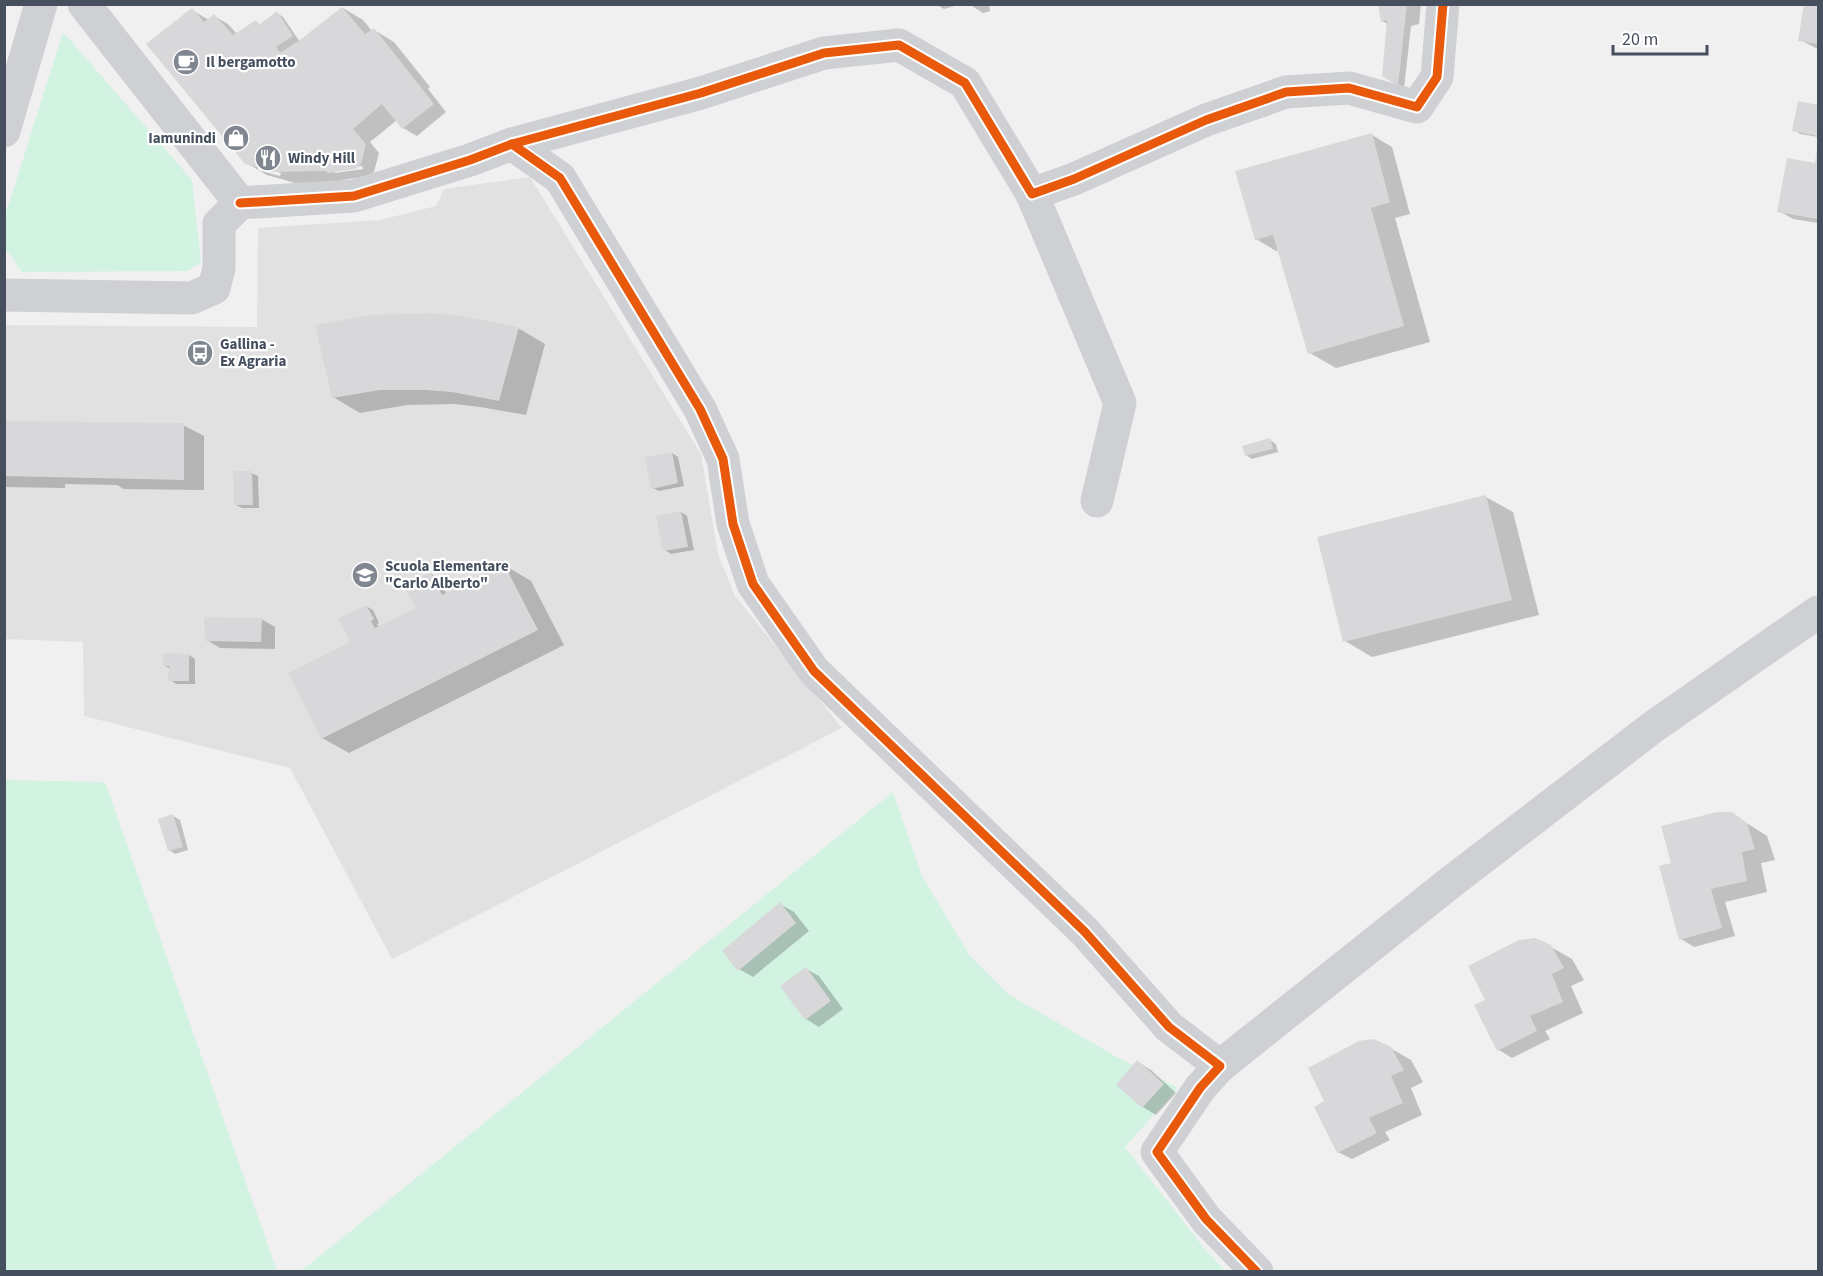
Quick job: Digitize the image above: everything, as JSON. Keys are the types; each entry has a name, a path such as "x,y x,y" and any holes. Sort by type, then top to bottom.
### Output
{"street":[{"path":"4,131 41,4"},
{"path":"84,4 240,204"},
{"path":"1032,194 1074,179 1206,120 1286,92 1349,88 1417,107 1437,77 1443,4"},
{"path":"4,295 192,298 214,288 219,268 219,224 240,204 354,196 470,160 512,144 701,93 824,53 899,45 965,83 1032,194 1120,402 1097,501"},
{"path":"512,144 560,178 700,409 723,459 733,524 753,584 814,671 1085,932 1169,1026 1220,1066"},
{"path":"1257,1272 1206,1219 1157,1152 1200,1088 1220,1066 1451,882 1644,734 1818,612"}],"shaded area":[{"name":"Scuola Elementare \"Carlo Alberto\"","path":"530,177 701,454 718,554 735,596 842,728 392,959 290,768 84,716 83,642 5,639 5,325 257,327 258,228 380,220 436,206 444,189"}],"green space":[{"path":"63,32 192,180 201,262 188,271 22,272 5,248 5,216"},
{"path":"5,780 105,782 277,1271 5,1271"},
{"path":"893,792 922,876 970,956 1008,994 1115,1056 1178,1088 1125,1147 1204,1248 1225,1271 300,1272"}],"building":[{"path":"1378,4 1407,4 1398,86 1382,76 1387,20 1381,22"},
{"path":"1804,4 1818,4 1818,44 1798,41"},
{"path":"342,7 365,34 374,28 434,104 402,129 382,104 353,129 366,144 361,164 355,169 328,173 325,171 273,172 245,164 146,44 192,8 204,22 214,14 233,35 256,20 259,25 277,11 293,36 276,47 280,53"},
{"path":"1798,101 1818,105 1818,136 1792,131"},
{"path":"1372,133 1390,202 1371,208 1404,326 1308,354 1273,235 1255,240 1235,171"},
{"path":"1817,149 1818,219 1777,212 1787,158 1815,163"},
{"path":"430,313 461,316 519,327 499,401 452,392 426,390 380,390 332,398 315,325 372,315"},
{"path":"4,421 184,423 184,480 4,476"},
{"path":"1270,438 1273,449 1245,456 1242,446"},
{"path":"672,452 678,483 651,489 645,457"},
{"path":"233,471 252,471 253,505 234,505"},
{"path":"1486,495 1512,600 1343,642 1317,537"},
{"path":"681,511 688,547 663,551 656,516"},
{"path":"504,564 538,630 321,739 288,673 350,642 338,618 366,605 374,619 371,621 375,628 416,608 403,586 430,572 442,595"},
{"path":"204,617 262,618 261,642 205,641"},
{"path":"163,653 189,654 189,681 168,681 169,666 163,666"},
{"path":"1717,812 1732,812 1747,823 1755,849 1742,852 1747,881 1711,889 1722,928 1679,940 1659,866 1671,863 1661,826"},
{"path":"173,814 183,847 168,851 158,819"},
{"path":"780,902 796,923 738,971 722,951"},
{"path":"1535,938 1551,945 1564,968 1552,974 1563,1002 1530,1016 1537,1031 1497,1051 1474,1005 1485,1000 1468,966 1519,940"},
{"path":"806,967 831,1001 805,1020 780,986"},
{"path":"1374,1039 1391,1047 1404,1070 1391,1076 1403,1103 1369,1118 1377,1133 1337,1153 1314,1107 1324,1101 1308,1068 1359,1041"},
{"path":"1137,1060 1164,1084 1142,1108 1116,1085"}],"cycle path":[{"path":"240,203 354,196 470,160 512,144 701,93 824,53 899,45 965,83 1032,194 1074,179 1206,120 1286,92 1349,88 1417,107 1437,77 1443,4"},
{"path":"512,144 560,178 700,409 723,459 733,524 753,584 814,671 1085,932 1169,1027 1220,1066 1200,1088 1157,1152 1206,1219 1257,1272"}],"place":[{"name":"Il bergamotto","path":"186,62"},
{"name":"Iamunindi","path":"236,138"},
{"name":"Windy Hill","path":"268,158"},
{"name":"Gallina - Ex Agraria","path":"200,353"},
{"name":"Scuola Elementare \"Carlo Alberto\"","path":"365,575"}]}
